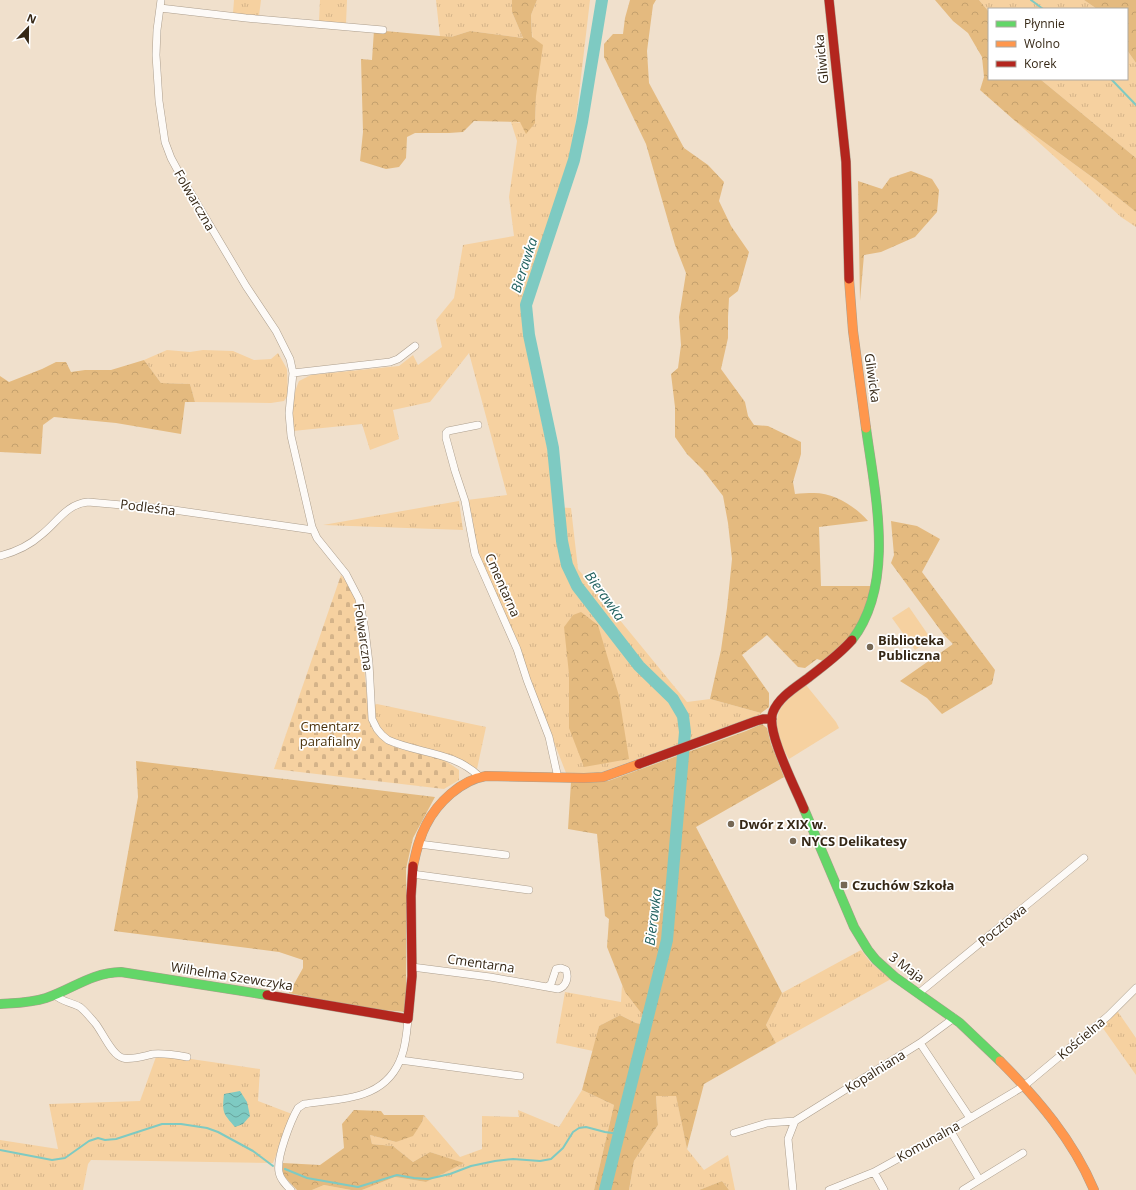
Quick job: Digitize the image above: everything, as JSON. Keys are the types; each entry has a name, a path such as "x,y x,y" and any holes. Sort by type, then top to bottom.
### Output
{"main road":[{"name":"Gliwicka","path":"772,719 775,708 782,700 841,652 857,634 871,604 877,575 879,555 878,507 857,359 849,288 845,156 829,0"},
{"path":"408,1018 412,967 409,904 412,874 419,844 429,819 440,804 454,791 480,777 489,776 558,778 603,777 760,720 772,719"},
{"name":"3 Maja","path":"772,719 773,732 778,747 858,934 868,950 879,962 954,1018 1024,1086 1048,1114 1075,1152 1087,1171 1094,1190"},
{"name":"Wilhelma Szewczyka","path":"0,1004 39,1000 55,995 96,975 120,972 248,992 379,1015 408,1018"}],"street":[{"name":"Folwarczna","path":"161,0 156,39 158,88 162,128 168,149 176,169 190,194 282,342 290,359 293,373 289,413 291,436 313,530 320,542 346,574 355,588 361,604 370,668 371,714 377,729 382,735 392,741 460,762 480,777"},
{"path":"160,8 246,18 383,30"},
{"path":"293,373 390,362 398,359 415,346"},
{"name":"Cmentarna","path":"478,425 448,431 446,433 446,438 454,471 465,501 475,554 514,643 544,723 551,745 558,778"},
{"name":"Podleśna","path":"0,556 10,554 28,545 45,532 69,508 77,504 88,502 167,509 313,530"},
{"path":"419,844 506,855"},
{"name":"Pocztowa","path":"920,993 1084,858"},
{"path":"412,874 529,890"},
{"name":"Cmentarna","path":"412,967 486,976 547,987"},
{"name":"Kościelna","path":"1024,1086 1108,1016 1136,988"},
{"path":"55,995 83,1010 95,1023 115,1054 120,1058 127,1059 162,1054 187,1057"},
{"path":"291,1190 280,1175 278,1165 282,1150 297,1111 302,1105 342,1100 368,1092 386,1080 400,1060 404,1048 408,1018"},
{"name":"Kopalniana","path":"734,1133 767,1123 795,1121 920,1043 954,1018"},
{"path":"920,1043 970,1118"},
{"path":"400,1060 520,1076"},
{"name":"Komunalna","path":"829,1190 874,1172 950,1130 1024,1086"},
{"path":"793,1190 788,1139 795,1121"},
{"path":"950,1130 979,1179"},
{"path":"962,1190 1023,1153"},
{"path":"874,1172 884,1190"}],"green space":[{"path":"234,0 261,0 259,16 233,13"},
{"path":"320,0 347,0 346,24 319,21"},
{"path":"436,0 512,0 512,12 523,38 470,31 451,37 440,37"},
{"path":"512,0 537,0 531,15 532,37 543,45 536,96 535,123 526,134 520,122 474,121 463,132 415,133 407,137 406,158 399,167 386,169 360,161 363,132 361,59 372,60 374,30 451,37 470,31 523,38 512,12"},
{"path":"537,0 590,0 572,154 526,294 524,337 550,462 554,507 571,508 578,569 687,702 710,699 761,713 599,773 566,773 478,552 473,532 473,520 467,500 507,495 469,353 430,402 393,410 399,439 370,450 362,424 293,431 292,424 293,399 299,381 311,375 399,366 413,355 418,365 442,347 436,320 454,298 463,245 514,236 509,197 517,141 511,122 535,123 536,96 531,15"},
{"path":"630,0 656,0 653,5 647,51 649,83 684,148 708,165 724,182 719,201 731,226 749,252 738,291 729,298 728,338 721,369 745,402 748,416 754,425 768,426 801,442 801,454 793,482 795,494 814,493 829,495 844,501 863,515 868,521 819,527 821,586 871,586 866,606 853,634 823,661 817,659 805,668 798,667 767,635 742,655 769,693 769,707 761,713 710,699 721,650 727,608 732,559 728,523 723,496 703,470 687,454 675,437 675,407 671,374 678,368 681,345 679,317 686,273 675,245 646,144 604,57 604,44 613,34 623,34 625,18"},
{"path":"935,0 979,0 988,11 988,80 1041,80 1136,158 1136,212 1096,180 1014,120 980,90 984,77 982,57 968,33 953,21"},
{"path":"979,0 1084,0 1096,8 988,8 988,11"},
{"path":"1084,0 1136,0 1136,63 1128,51 1128,8 1096,8"},
{"path":"1128,51 1136,63 1136,158 1041,80 1128,80"},
{"path":"1014,120 1096,180 1136,212 1136,227 1121,217"},
{"path":"911,171 932,179 939,190 937,212 915,237 881,252 864,255 860,301 858,181 882,189 890,178"},
{"path":"167,350 190,352 203,350 233,351 254,360 271,359 278,353 287,369 288,395 284,401 271,403 195,402 190,384 161,383 144,360"},
{"path":"144,360 161,383 190,384 195,402 185,402 181,434 116,423 54,417 43,425 41,454 0,452 0,376 9,382 56,362 66,362 71,372 85,370 111,370"},
{"path":"459,501 463,530 323,525"},
{"path":"891,521 917,526 940,539 922,572 995,670 992,684 942,714 927,698 900,681 953,644 944,635 891,563 894,555"},
{"name":"Cmentarz parafialny","path":"341,575 356,593 370,724 375,733 389,745 441,759 459,770 459,780 444,789 274,769"},
{"path":"909,607 931,639 915,650 892,618"},
{"path":"581,612 598,625 619,696 629,759 584,767 569,728 569,674 564,627 573,615"},
{"path":"806,685 836,722 839,728 789,759 779,738 777,717 784,704"},
{"path":"377,704 486,727 477,769 446,754 404,743 384,734 376,720 374,705"},
{"path":"762,724 767,728 771,744 784,777 696,827 782,993 766,1025 776,1043 704,1084 687,1149 676,1096 656,1096 658,1125 634,1161 629,1190 594,1190 614,1105 582,1090 599,1026 620,1015 636,1023 651,1026 625,992 607,947 609,919 605,916 597,834 568,829 571,782 608,781"},
{"path":"136,761 435,797 413,838 406,869 406,1012 361,1008 289,993 303,968 303,960 279,952 114,931 138,797"},
{"path":"861,950 872,964 891,979 776,1043 766,1025 782,993"},
{"path":"622,985 625,992 651,1026 636,1023 620,1015 599,1026 593,1051 556,1043 565,992 621,1002"},
{"path":"1116,1009 1136,1038 1136,1075 1100,1024"},
{"path":"157,1054 260,1069 258,1101 292,1114 273,1163 91,1160 88,1164 83,1190 0,1190 0,1140 58,1149 49,1104 140,1101"},
{"path":"582,1090 614,1105 594,1190 362,1190 395,1177 426,1182 463,1163 430,1152 413,1162 393,1146 372,1144 370,1135 396,1142 422,1122 424,1115 460,1157 482,1149 482,1116 519,1117 518,1110 559,1127"},
{"path":"676,1095 687,1149 704,1170 728,1155 735,1190 729,1190 722,1181 699,1190 629,1190 634,1161 658,1125 656,1096"},
{"path":"354,1110 381,1111 384,1115 424,1115 422,1122 413,1136 396,1142 370,1135 372,1144 393,1146 413,1162 430,1152 464,1163 426,1182 395,1177 362,1190 351,1190 324,1185 312,1190 297,1190 282,1174 283,1163 320,1165 344,1148 342,1124"},
{"path":"722,1181 729,1190 699,1190"},
{"path":"324,1185 351,1190 312,1190"}],"water":[{"path":"240,1091 247,1102 250,1116 243,1124 235,1127 228,1119 223,1109 224,1094"}],"waterway":[{"name":"Bierawka","path":"602,0 582,122 574,160 526,305 529,335 553,448 562,541 567,565 577,586 639,666 673,699 683,716 685,732 667,940 605,1190"},
{"path":"1031,0 1042,8"},
{"path":"1112,80 1136,105"},
{"path":"0,1150 52,1160 65,1158 89,1141 98,1138 105,1140 116,1139 162,1124 181,1124 207,1128 218,1132 253,1151 273,1166"},
{"path":"285,1169 307,1178 358,1187 397,1175 428,1179 450,1174 471,1166 495,1161 513,1159 540,1161 551,1159 563,1148 573,1132 579,1128 586,1127 619,1134"}],"traffic: fast":[{"path":"852,640 866,617 874,592 878,565 879,537 877,509 866,428"},
{"path":"804,809 854,927 868,950 876,960 895,977 960,1023 1000,1061"},
{"path":"0,1004 40,1000 91,978 121,972 267,995"}],"traffic: slow":[{"path":"849,279 853,331 866,428"},
{"path":"413,866 424,830 436,809 459,787 468,782 486,776 603,777 639,764"},
{"path":"1000,1061 1041,1105 1065,1137 1076,1154 1094,1190"}],"traffic: jam":[{"path":"829,0 846,162 849,279"},
{"path":"804,809 782,760 777,745 773,732 773,712 784,697 842,651 852,640"},
{"path":"639,764 756,721 772,719"},
{"path":"267,995 408,1019 412,976 411,896 413,866"}],"place":[{"name":"Biblioteka Publiczna","path":"870,647"},
{"name":"Dwór z XIX w.","path":"731,824"},
{"name":"NYCS Delikatesy","path":"793,841"},
{"name":"Czuchów Szkoła","path":"844,885"}]}
